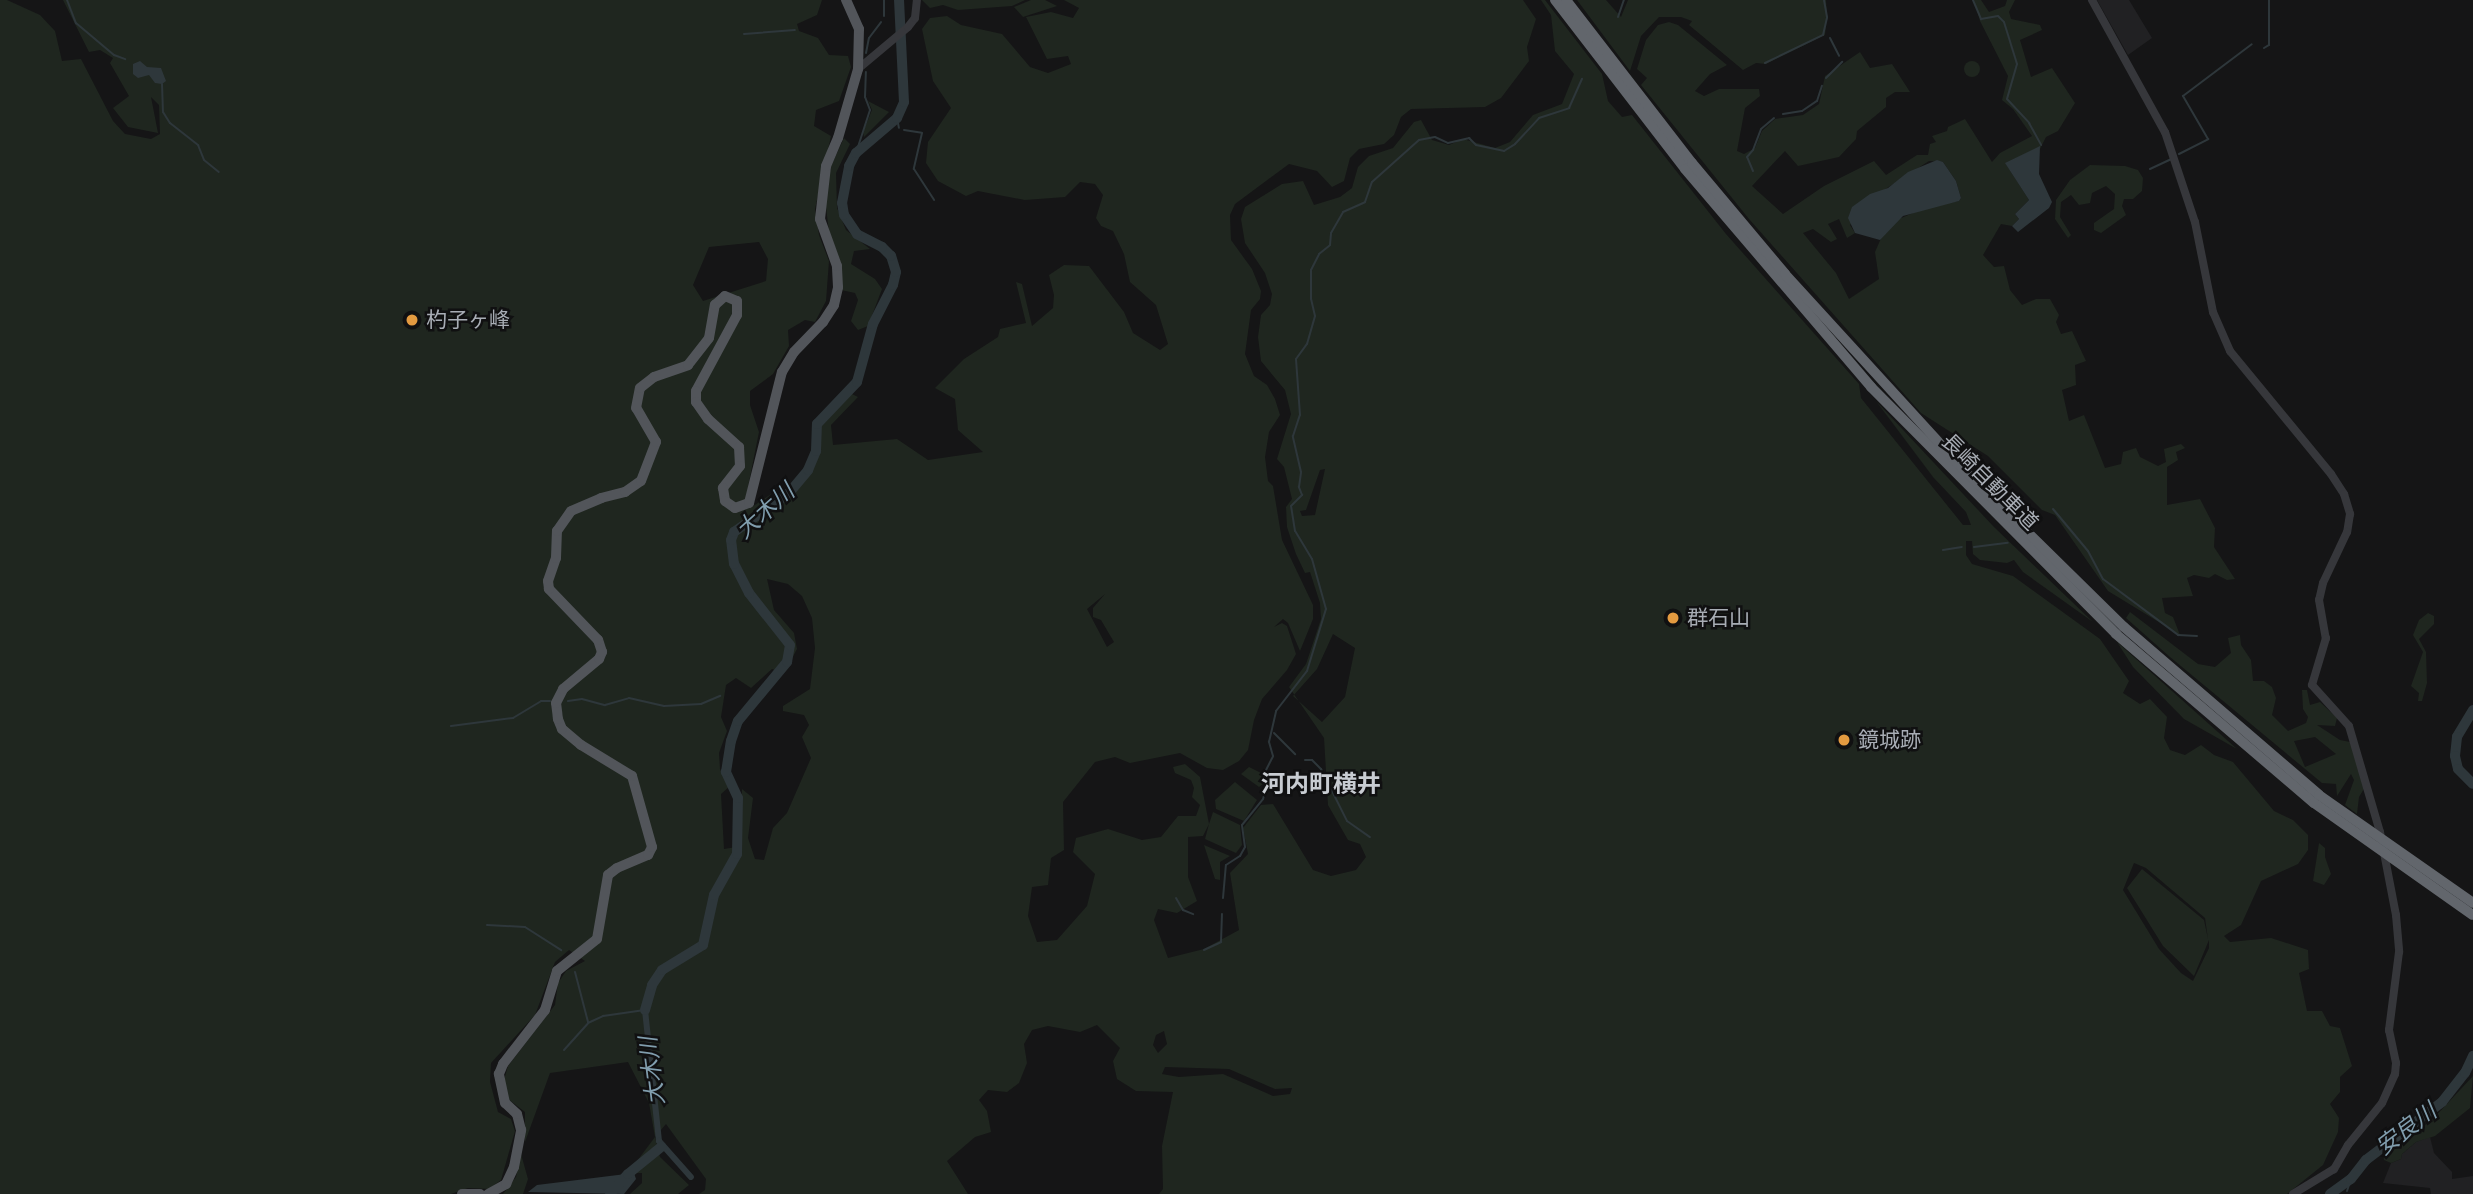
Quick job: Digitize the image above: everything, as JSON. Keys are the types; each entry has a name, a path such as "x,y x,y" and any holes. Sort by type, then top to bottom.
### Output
{"highway":[{"name":"長崎自動車道","path":"1555,0 1685,169 1777,281 1880,396 2116,634 2316,799 2473,915"},
{"name":"長崎自動車道","path":"1566,0 1692,163 1785,274 1961,467 2124,627 2316,799 2473,903"}],"main road":[{"path":"488,1194 506,1184 514,1167 521,1130 517,1114 505,1103 499,1074 503,1064 545,1010 557,971 597,939 608,875 617,867 648,855 652,847 632,776 581,745 562,729 558,719 556,703 563,689 599,659 602,652 598,640 549,589 548,581 556,558 557,531 571,511 625,492 641,481 656,442 636,408 640,388 654,377 688,365 709,338 715,305 725,296 737,301 737,315 696,391 696,402 708,419 739,447 740,466 723,488 725,501 735,508 748,503 782,373 794,352 824,322 834,305 837,266 820,219 826,166 838,138 858,69 859,29 846,0"},
{"path":"463,1194 480,1194"}],"street":[{"path":"858,69 908,27 915,18 917,0"},
{"path":"2092,0 2165,132 2186,188 2208,295 2225,343 2241,368 2331,474 2344,494 2350,514 2347,532 2323,583 2319,600 2326,638 2312,685 2349,726 2380,832 2396,915 2399,952 2389,1030 2396,1063 2382,1103 2348,1145 2334,1169 2293,1194"}],"shaded area":[{"path":"0,0 7,0 40,15 55,31 62,61 81,59 113,121 125,134 151,139 160,134 159,105 151,97 158,133 128,127 113,108 129,96 110,63 113,58 100,50 89,52 63,0 822,0 817,15 797,24 799,31 818,38 829,55 848,56 851,67 839,101 816,110 814,126 831,136 815,209 819,235 829,261 826,301 815,322 805,320 788,330 789,346 773,374 750,391 750,405 759,432 748,487 752,507 774,492 783,500 810,474 819,455 820,424 850,393 858,397 831,425 833,445 897,439 928,460 983,452 958,430 955,399 935,388 964,359 998,337 1000,329 1026,323 1016,282 1022,284 1032,326 1053,308 1054,295 1049,275 1064,265 1089,266 1124,312 1133,333 1160,350 1168,344 1156,305 1130,282 1124,254 1113,231 1101,226 1096,218 1103,195 1095,184 1080,182 1065,197 1025,200 978,191 966,196 938,181 926,163 928,142 951,108 933,81 922,29 930,18 947,16 961,25 1002,34 1030,67 1048,73 1071,64 1068,56 1047,59 1026,17 1051,12 1073,18 1079,8 1064,0 1523,0 1536,19 1527,47 1529,61 1501,98 1485,107 1411,109 1401,117 1394,135 1384,144 1359,149 1350,158 1344,181 1332,187 1317,171 1289,164 1235,204 1230,215 1231,240 1252,269 1261,291 1260,299 1251,310 1245,354 1254,376 1267,385 1280,415 1269,432 1265,457 1268,481 1273,486 1282,540 1313,605 1313,619 1300,651 1288,623 1283,619 1274,627 1282,623 1287,626 1296,654 1287,670 1262,699 1254,720 1248,750 1239,761 1223,770 1207,768 1180,753 1130,763 1115,757 1095,762 1063,802 1064,850 1051,858 1048,885 1032,887 1028,916 1037,942 1057,940 1087,906 1095,874 1073,852 1076,838 1108,829 1142,840 1161,837 1178,816 1196,816 1200,805 1192,797 1194,788 1191,780 1175,773 1173,767 1185,764 1200,777 1209,824 1203,836 1188,837 1188,877 1197,901 1177,913 1158,909 1154,920 1168,958 1204,949 1239,930 1230,873 1248,854 1243,828 1261,805 1273,804 1313,870 1331,876 1356,870 1366,857 1360,844 1348,840 1328,805 1324,738 1299,701 1322,722 1345,697 1355,648 1333,634 1317,669 1294,695 1289,687 1306,664 1321,619 1320,603 1310,572 1305,573 1287,527 1286,507 1292,499 1284,467 1277,459 1291,414 1285,390 1261,361 1258,337 1261,315 1270,305 1272,294 1265,273 1245,243 1241,219 1245,207 1282,184 1303,181 1314,205 1340,197 1352,188 1358,167 1369,156 1393,148 1414,122 1421,120 1432,140 1449,145 1463,139 1495,148 1510,142 1533,115 1562,104 1574,74 1555,51 1551,15 1541,0 1545,0 1602,74 1608,101 1622,117 1632,115 1726,234 1859,384 1861,398 1963,525 1971,525 1966,512 1933,477 1876,401 1994,527 2093,622 2023,572 2014,560 2007,563 1980,560 1973,554 1972,541 1966,541 1966,555 1972,564 2013,576 2100,639 2129,681 2123,693 2140,704 2150,699 2167,717 2164,738 2170,750 2185,755 2201,745 2214,755 2233,762 2274,811 2293,820 2308,835 2308,850 2298,864 2261,881 2241,925 2224,936 2230,942 2271,938 2308,950 2309,969 2299,973 2307,1011 2322,1011 2330,1026 2340,1028 2352,1066 2340,1077 2340,1092 2330,1104 2339,1118 2338,1132 2323,1165 2287,1194 1159,1194 1163,1189 1162,1146 1173,1092 1136,1091 1117,1079 1113,1061 1120,1048 1097,1025 1080,1032 1048,1026 1032,1030 1024,1044 1027,1063 1019,1083 1007,1092 988,1090 979,1100 987,1111 991,1132 975,1137 947,1161 968,1194 699,1194 705,1190 706,1179 666,1124 655,1137 649,1103 628,1062 550,1073 525,1142 525,1112 508,1099 504,1080 508,1066 555,1005 558,983 566,971 585,961 569,950 555,962 535,1015 491,1063 490,1082 498,1112 511,1119 515,1131 501,1180 489,1189 468,1188 451,1194 0,1194","holes":["759,242 768,259 766,281 703,301 693,285 709,247","1325,469 1315,515 1302,516 1300,511 1306,510 1320,470","767,579 788,584 802,596 812,618 815,648 810,689 783,706 783,711 804,715 809,725 802,737 811,758 787,813 773,828 764,860 755,859 748,838 753,798 742,789 742,846 724,849 721,794 729,787 720,769 719,753 727,731 721,717 726,685 736,678 751,688 772,669 784,673 797,649 794,633 774,610","1105,594 1093,608 1093,617 1101,620 1114,642 1107,647 1087,609","2134,863 2146,868 2205,918 2208,939 2204,920 2142,869 2127,888 2163,946 2194,976 2209,940 2209,948 2193,981 2181,973 2159,949 2123,890","1164,1031 1167,1044 1158,1053 1153,1045 1156,1035","1165,1067 1229,1069 1275,1089 1292,1088 1290,1094 1273,1096 1223,1074 1179,1077 1162,1074"]},
{"path":"922,0 1025,0 1012,6 958,10 943,5 930,8"},
{"path":"1031,0 1045,0 1057,6 1023,17 1014,7"},
{"path":"1577,0 1606,0 1621,17 1628,0 1826,0 1827,16 1825,35 1766,64 1756,63 1743,70 1689,25 1692,21 1681,17 1659,17 1641,36 1630,71"},
{"path":"1974,0 1981,0 1989,12 2005,6 2007,0 2015,0 2009,12 2011,19 2040,25 2042,30 2020,40 2031,77 2052,68 2075,103 2058,131 2046,137 2040,149 2006,164 2029,200 2015,214 2019,219 2012,226 2001,224 1983,255 1994,267 2004,266 2010,290 2022,305 2036,299 2050,299 2059,315 2056,322 2061,334 2072,331 2086,361 2075,365 2076,385 2062,390 2069,421 2084,415 2105,468 2121,464 2123,452 2136,448 2140,457 2158,466 2166,462 2164,449 2181,444 2185,448 2176,452 2178,460 2167,467 2167,505 2200,499 2215,528 2214,547 2235,579 2227,580 2215,574 2209,578 2194,575 2187,578 2193,596 2162,598 2165,613 2173,617 2180,635 2108,591 2055,515 2042,510 1988,456 1921,413 1749,219 1641,85 1647,78 1637,69 1646,40 1658,25 1669,22 1678,25 1727,65 1710,74 1695,91 1704,96 1719,89 1759,89 1760,96 1745,108 1737,151 1744,154 1755,148 1762,131 1775,119 1803,115 1819,104 1825,76 1860,52 1870,68 1892,64 1910,92 1895,92 1886,98 1886,107 1857,131 1856,139 1839,157 1798,166 1785,151 1752,186 1783,214 1824,186 1874,161 1886,175 1917,155 1928,155 1930,144 1936,142 1932,136 1947,131 1948,127 1965,119 1992,162 2000,153 2032,136 2013,109 2002,100 2008,76 1980,21","holes":["1929,161 1943,162 1956,181 1961,198 1959,201 1927,207 1899,219 1882,236 1875,252 1879,279 1849,299 1836,273 1803,233 1813,229 1831,242 1837,239 1828,224 1839,219 1847,238 1855,233 1850,225 1884,190"]},
{"path":"2097,0 2129,0 2152,38 2128,55"},
{"path":"140,61 147,67 161,68 166,81 162,84 155,83 149,75 138,78 133,74 133,64"},
{"path":"1969,61 1975,61 1980,69 1978,75 1969,77 1964,72 1964,66"},
{"path":"868,101 889,112 864,137 863,132 872,110"},
{"path":"844,138 850,144 836,173 837,208 846,230 870,249 854,251 851,264 875,279 882,289 868,326 858,330 851,321 858,300 855,293 841,290 842,266 829,232 825,199 831,166"},
{"path":"2040,146 2039,174 2052,202 2049,208 2018,232 2012,226 2019,219 2015,214 2029,200 2005,163"},
{"path":"1937,160 1943,162 1956,181 1961,198 1959,201 1903,216 1880,240 1855,233 1848,218 1852,207 1870,194 1888,188 1908,172"},
{"path":"2090,165 2125,166 2138,170 2143,178 2142,191 2133,199 2124,199 2122,206 2126,215 2101,233 2094,230 2094,223 2114,209 2115,194 2106,186 2092,193 2090,203 2079,205 2071,195 2061,202 2060,217 2071,235 2068,238 2055,219 2056,200 2070,180"},
{"path":"2130,612 2198,664 2215,667 2231,653 2228,638 2240,635 2241,645 2251,660 2253,681 2264,681 2272,687 2276,698 2272,715 2288,731 2306,723 2308,717 2303,709 2302,690 2307,690 2310,705 2320,702 2337,718 2335,726 2317,725 2340,740 2350,742 2365,787 2359,797 2357,814 2345,805 2354,780 2351,774 2337,796 2336,784 2322,783 2126,618","holes":["2315,737 2336,754 2305,767 2294,741"]},
{"path":"2428,613 2434,616 2434,624 2419,639 2426,652 2427,683 2422,701 2418,701 2419,693 2411,686 2423,652 2413,635 2419,620"},
{"path":"2117,642 2237,749 2184,719 2133,667"},
{"path":"1249,767 1261,773 1264,783 1259,787 1241,774"},
{"path":"1235,782 1257,800 1244,821 1216,809 1215,800"},
{"path":"1213,812 1240,825 1242,845 1236,853 1205,839"},
{"path":"2319,843 2325,848 2331,874 2324,885 2313,881"},
{"path":"1204,845 1230,856 1220,862 1220,880 1215,879"},
{"path":"2473,1076 2470,1108 2435,1136 2416,1142 2402,1154 2401,1159 2391,1163 2384,1160 2383,1154 2431,1121"},
{"path":"655,1137 660,1157 689,1185 678,1194 630,1194 642,1183 642,1173 628,1173"},
{"path":"2430,1137 2434,1153 2452,1172 2452,1179 2473,1176 2473,1194 2431,1194 2430,1188 2383,1183 2391,1163 2401,1159 2402,1154 2416,1142"},
{"path":"521,1154 528,1179 523,1194 503,1194 516,1177"},
{"path":"634,1173 636,1179 624,1194 528,1192 537,1185"}],"waterway":[{"path":"67,0 76,23 114,55 125,59"},
{"path":"884,0 884,16"},
{"name":"大木川","path":"645,1010 652,985 662,970 703,945 714,895 737,854 738,798 726,772 731,741 738,721 787,662 790,645 749,593 734,564 731,540 734,532 789,493 808,470 816,451 817,424 857,382 873,324 893,285 896,272 891,256 882,247 857,234 844,215 842,203 849,166 856,153 897,118 904,102 899,0"},
{"path":"1618,17 1624,0"},
{"path":"1765,63 1823,35 1827,17 1824,0"},
{"path":"1973,0 1981,19 1998,16 2004,22 2017,64 2007,99 2029,123 2041,145"},
{"path":"2264,48 2269,45 2269,0"},
{"path":"866,53 869,38 881,22"},
{"path":"744,34 795,30"},
{"path":"1830,38 1839,56"},
{"path":"2179,154 2208,139 2183,96 2252,44"},
{"path":"1826,78 1842,62"},
{"path":"856,153 870,110 865,97 866,72"},
{"path":"1223,898 1226,865 1240,856 1245,847 1242,825 1263,799 1267,786 1264,774 1273,756 1269,742 1276,711 1307,671 1326,609 1312,559 1295,531 1291,506 1302,495 1299,487 1301,472 1293,436 1300,415 1296,359 1307,344 1315,316 1311,299 1311,270 1319,254 1330,245 1331,233 1343,212 1365,202 1372,182 1419,140 1435,137 1448,143 1469,138 1476,145 1504,151 1515,144 1539,118 1569,108 1582,79"},
{"path":"162,84 163,112 170,123 198,145 204,160 219,172"},
{"path":"1783,114 1802,111 1817,101 1822,86"},
{"path":"897,118 899,128"},
{"path":"1753,171 1747,157 1753,150 1761,129 1774,118"},
{"path":"904,130 922,133 914,169 934,200"},
{"path":"2150,169 2171,159"},
{"path":"2053,509 2088,551 2103,579 2178,635 2197,636"},
{"path":"1974,547 2008,543"},
{"path":"1943,550 1962,547"},
{"path":"568,701 582,699 605,705 629,698 664,706 701,704 720,696"},
{"path":"451,726 513,718 541,701 550,701"},
{"name":"安良川","path":"2473,710 2457,737 2455,756 2458,769 2473,784"},
{"path":"1274,733 1295,754"},
{"path":"1305,760 1312,760 1321,769 1347,821 1370,837"},
{"path":"1176,898 1183,910 1193,914"},
{"path":"1204,950 1221,942 1222,914"},
{"path":"487,925 525,927 561,950"},
{"path":"575,972 588,1022"},
{"path":"564,1050 588,1023 603,1016 645,1010"},
{"name":"大木川","path":"645,1010 659,1141 691,1177"},
{"name":"安良川","path":"2330,1194 2351,1179 2366,1160 2442,1102 2465,1073 2473,1056"},
{"name":"大木川","path":"610,1194 628,1174 661,1147"},
{"name":"安良川","path":"2347,1191 2351,1179"}],"place":[{"name":"杓子ヶ峰","path":"412,320"},
{"name":"群石山","path":"1673,618"},
{"name":"鏡城跡","path":"1844,740"}],"district":[{"name":"河内町横井","path":"1321,784"}]}
